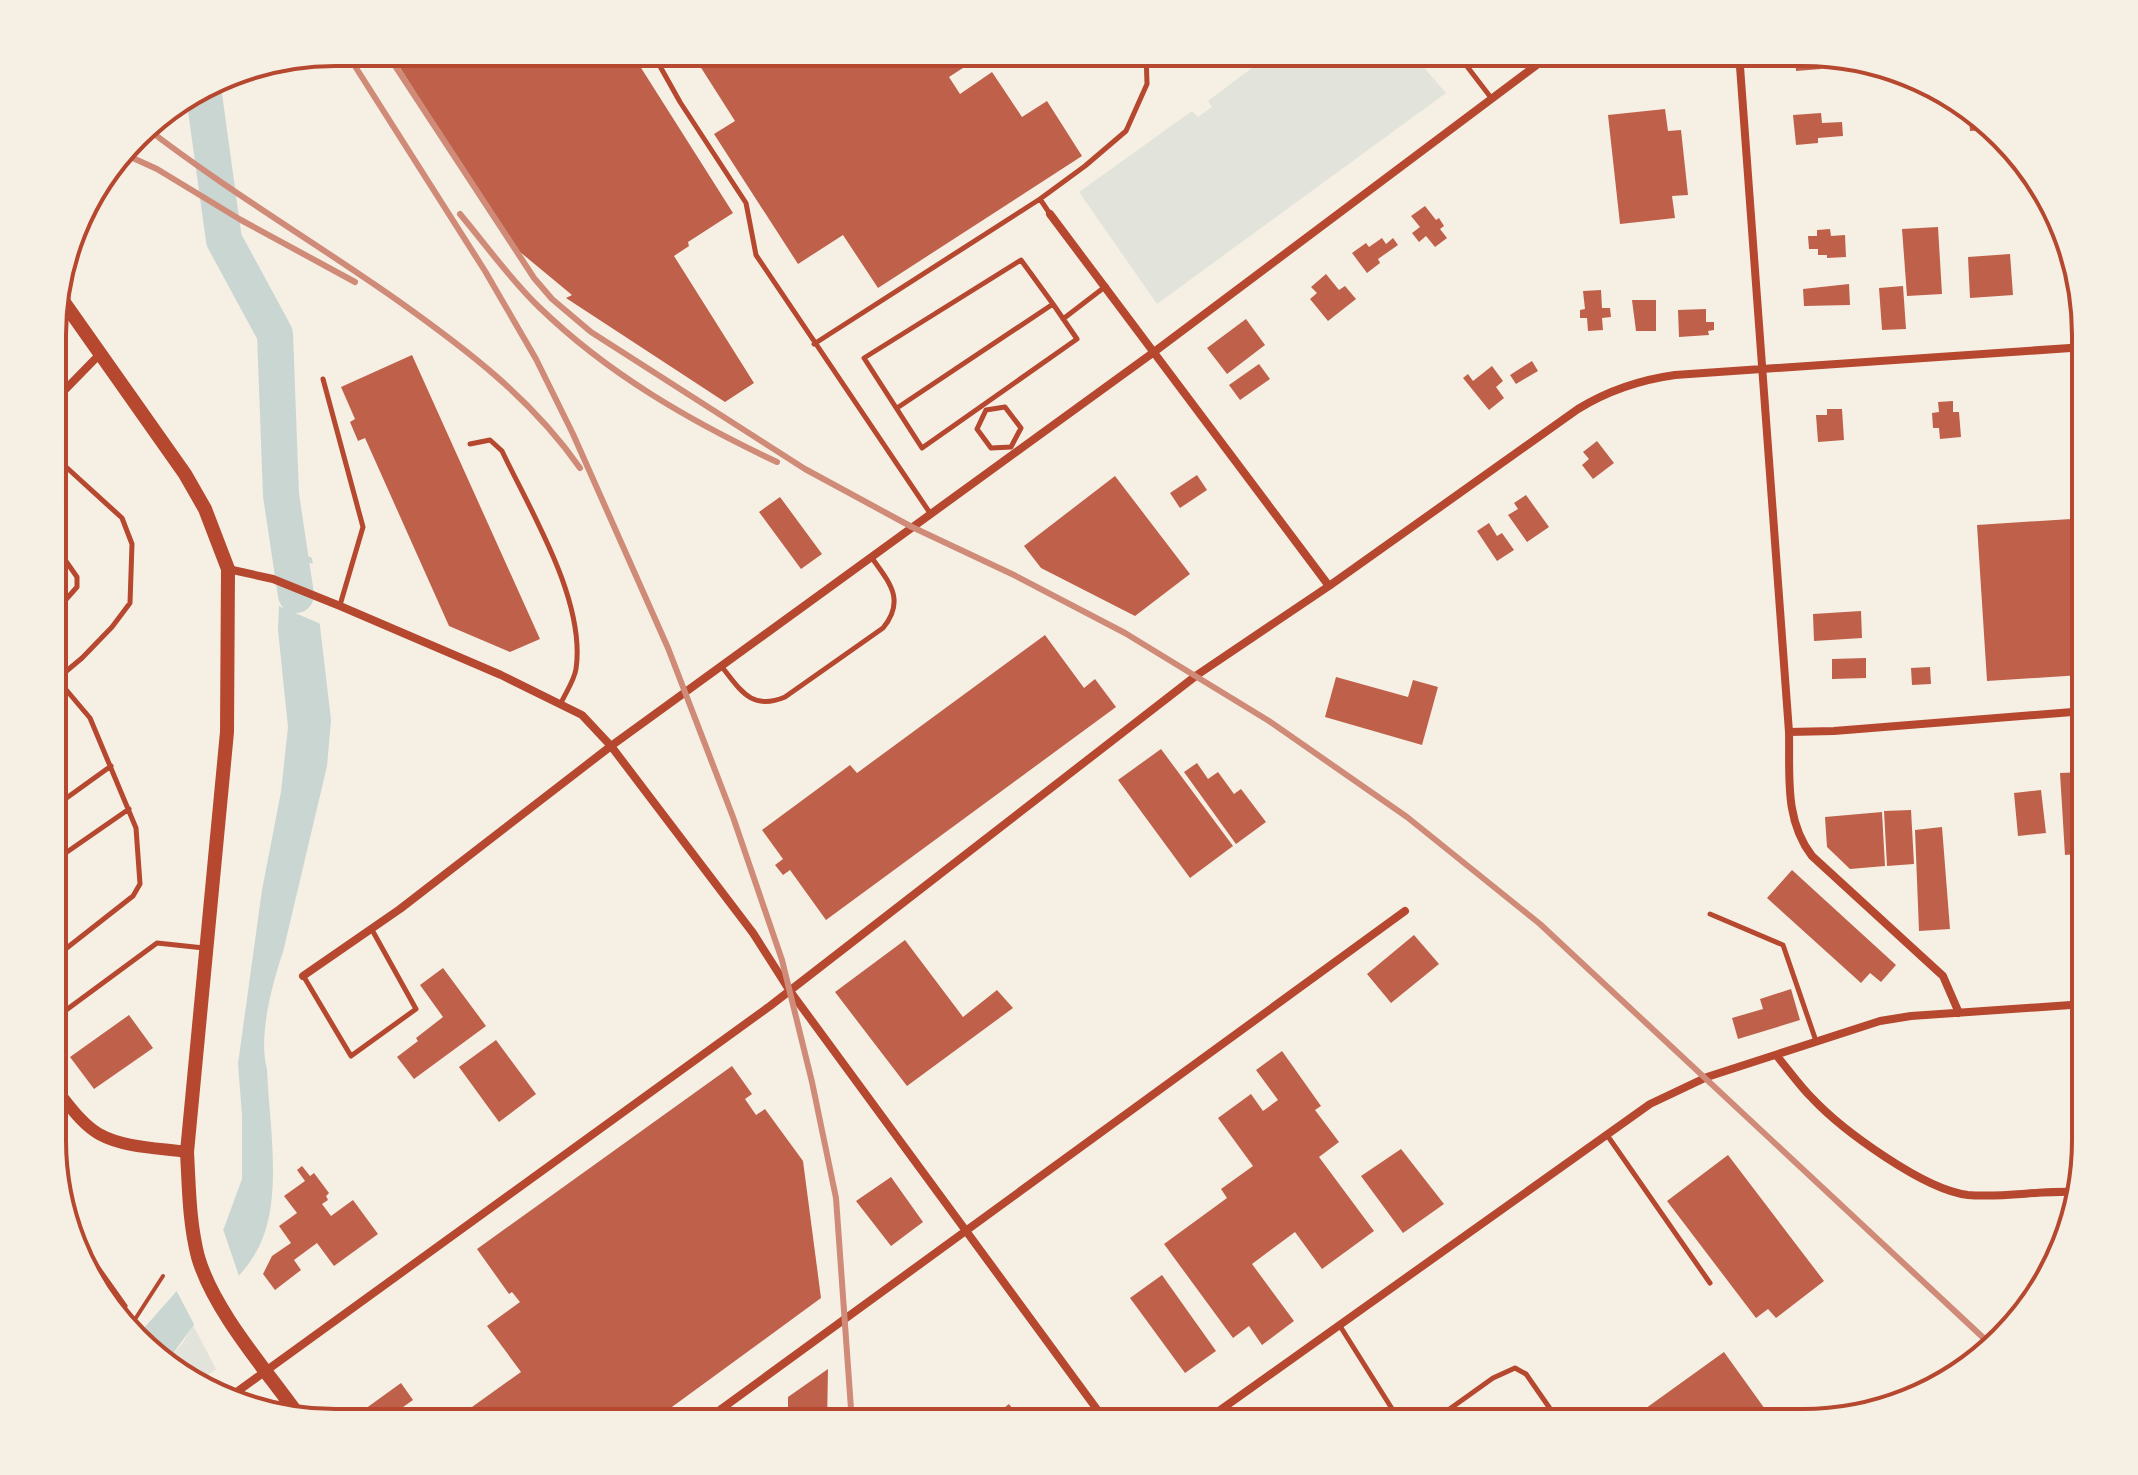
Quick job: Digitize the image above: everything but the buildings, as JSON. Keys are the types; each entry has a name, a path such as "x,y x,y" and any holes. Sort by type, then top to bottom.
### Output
{"main road":[{"path":"68,308 185,474 205,509 228,569 227,732 187,1152 191,1222 199,1259 219,1304 291,1405"}],"street":[{"path":"303,976 1013,450 1154,352 1535,67"},
{"path":"1740,67 1789,732 1792,817 1800,841 1812,856 1943,976 1959,1013"},
{"path":"1050,214 1329,586"},
{"path":"238,1391 790,991 1197,675 1600,396 1646,379 2071,348"},
{"path":"66,389 99,355"},
{"path":"228,569 273,579 340,606 582,715 611,746 753,933 790,991 1096,1409"},
{"path":"1789,732 2071,712"},
{"path":"722,1408 1405,911"},
{"path":"1222,1409 1650,1104 1673,1092 1707,1077 1880,1021 2071,1005"},
{"path":"1776,1055 1812,1098 1852,1133 1930,1184 1965,1195 2067,1191"},
{"path":"67,1102 99,1134 129,1143 187,1152"}],"lane":[{"path":"660,66 746,203 756,255 930,513"},
{"path":"814,344 1040,199 1085,166 1126,131 1147,84 1146,67"},
{"path":"1467,67 1493,100"},
{"path":"1040,199 1050,214"},
{"path":"1021,260 1053,304 1077,339 984,408 922,448 864,358 1021,260"},
{"path":"1063,319 1106,286"},
{"path":"897,408 1053,304"},
{"path":"323,379 363,527 340,606"},
{"path":"1005,407 1021,428 1013,450 991,448 977,429 984,408 1005,407"},
{"path":"470,444 490,440 502,451 562,576 574,619 577,656 576,673 561,703"},
{"path":"66,467 122,518 132,544 130,603 102,637 66,670"},
{"path":"722,667 756,702 773,702 785,697 883,628 891,618 895,605 891,585 871,557"},
{"path":"66,562 77,577 77,587 66,599"},
{"path":"66,692 90,718 129,809 136,828 140,884 133,896 67,948"},
{"path":"67,798 111,766"},
{"path":"67,852 129,809"},
{"path":"1710,914 1783,945 1816,1042"},
{"path":"303,976 351,1056 416,1009 371,928"},
{"path":"67,1010 157,943 207,949"},
{"path":"1607,1135 1710,1283"},
{"path":"102,1273 124,1307"},
{"path":"1340,1326 1392,1409"},
{"path":"1450,1409 1493,1378 1515,1368 1526,1374 1550,1409"}],"path":[{"path":"135,1319 163,1276"}],"shaded area":[{"path":"1254,67 1425,67 1446,93 1157,304 1079,192 1192,111 1198,117 1212,107 1208,101"},
{"path":"270,539 312,558 331,720 327,766 265,1026 273,1156 272,1200 256,1253 172,1354 144,1328 224,1228 242,1179 238,1064 262,890 281,792 288,727 278,630 279,607"},
{"path":"193,1325 216,1369 206,1376 173,1354"}],"pier":[{"path":"269,545 315,565 321,624 276,605"},
{"path":"223,1229 240,1279 196,1328 175,1288"}],"waterway":[{"path":"205,100 224,240 275,334 281,495 296,595"}],"railway":[{"path":"355,66 485,271 536,359 573,434 668,648 733,817 782,960 836,1198 851,1408"},
{"path":"395,66 534,278 552,299 591,332 805,469 912,527 1014,575 1125,633 1269,721 1407,817 1540,924 1984,1338"},
{"path":"155,135 448,337 519,397 580,468"},
{"path":"133,158 355,282"},
{"path":"460,214 528,296 593,354 682,413 777,462"}]}
